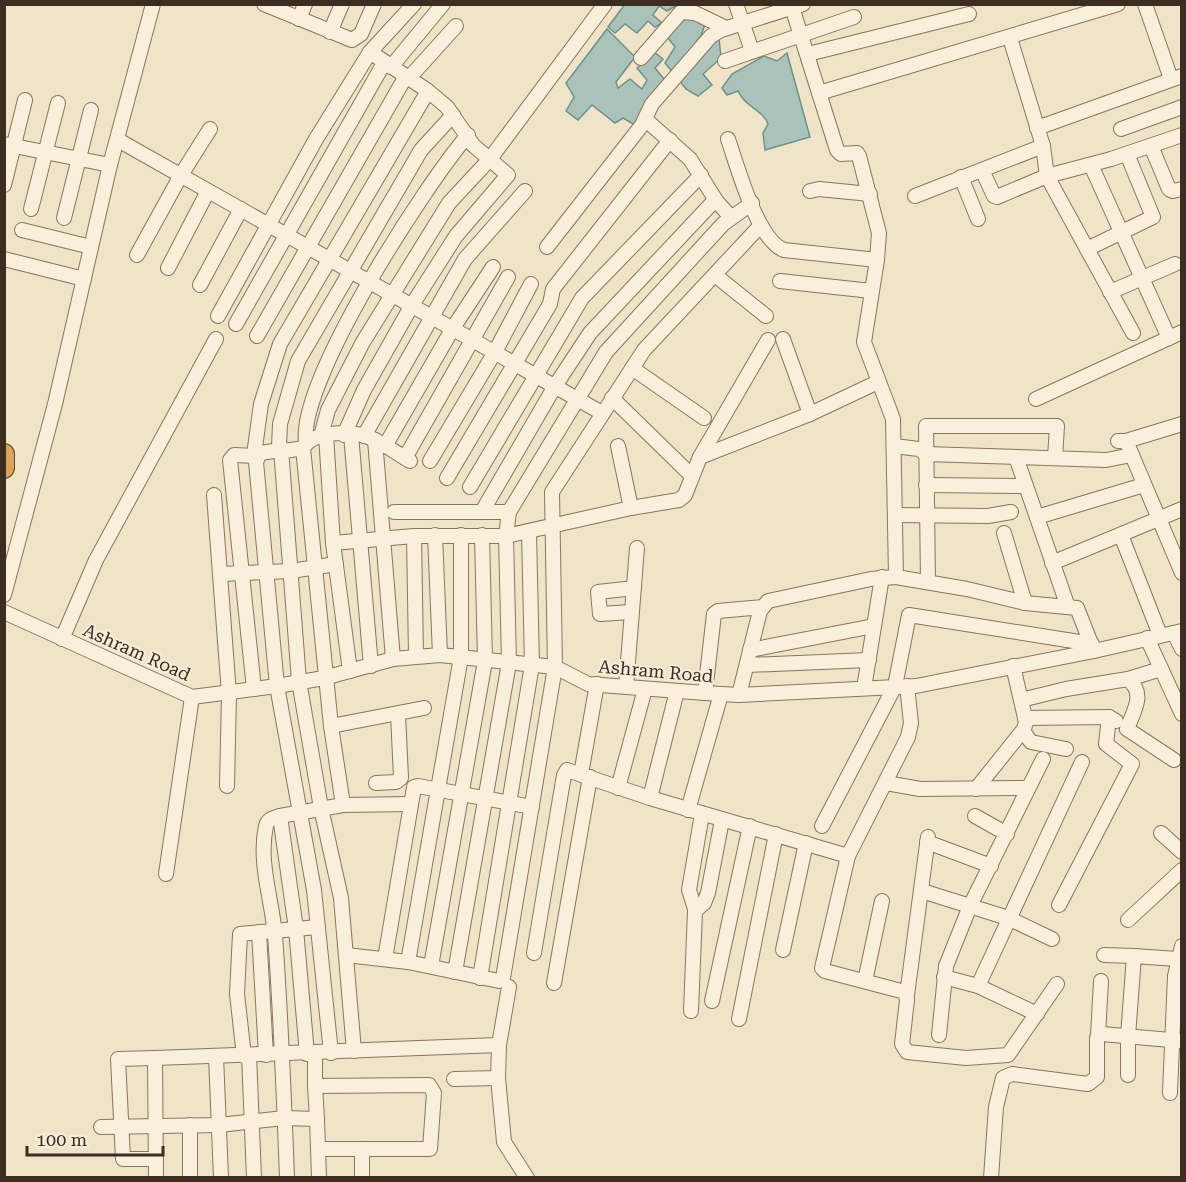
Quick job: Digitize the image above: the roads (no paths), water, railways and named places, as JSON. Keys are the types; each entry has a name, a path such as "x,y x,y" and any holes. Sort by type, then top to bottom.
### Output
{"highway":[{"path":"4,454 4,468"}],"street":[{"path":"4,595 84,279 110,165 153,4"},
{"path":"299,19 305,4"},
{"path":"330,32 342,4"},
{"path":"271,6 330,32 356,40 362,34 374,4"},
{"path":"218,316 316,139 370,52 414,4"},
{"path":"236,324 388,65 443,4"},
{"path":"350,671 333,543 323,435 328,410 347,371 448,203 490,159 605,4"},
{"path":"736,4 752,51"},
{"path":"819,93 1010,38 1081,10 1118,4"},
{"path":"1037,128 1176,78 1145,4"},
{"path":"547,247 645,119 652,104 711,36 726,28 795,6 837,150 840,154 857,153 879,233 864,342 893,415 895,515 889,577 874,626 864,688"},
{"path":"641,58 681,12 695,13 726,28"},
{"path":"808,54 969,14"},
{"path":"725,61 854,17"},
{"path":"257,336 408,77 456,26"},
{"path":"1010,38 1043,146 1047,176 1132,333"},
{"path":"370,52 428,91 453,115 473,145 508,176 456,236 358,399 384,538 393,659"},
{"path":"330,1053 318,927 277,686 256,455 256,426 276,353 329,258 428,91"},
{"path":"4,185 9,145 25,100"},
{"path":"31,209 58,103"},
{"path":"1121,129 1182,107"},
{"path":"64,218 91,110"},
{"path":"354,1052 341,898 321,808 299,681 281,449 278,442 280,424 298,361 421,150 453,115"},
{"path":"645,119 690,159 715,200 731,217"},
{"path":"137,255 181,175 186,171 210,129"},
{"path":"343,805 324,678 304,445 305,421 321,374 371,282 423,193 442,165 468,135"},
{"path":"982,170 995,197 1047,176 1091,165 1182,135"},
{"path":"728,139 761,225 776,246 784,250 877,260"},
{"path":"118,140 602,412"},
{"path":"447,478 550,304 553,289 670,140"},
{"path":"9,145 110,165"},
{"path":"915,196 1043,146"},
{"path":"1151,146 1168,189 1173,191 1182,189"},
{"path":"1087,249 1153,215 1127,154"},
{"path":"1035,399 1175,335 1120,234 1091,165"},
{"path":"470,487 582,298 701,175"},
{"path":"961,177 978,219"},
{"path":"810,191 819,189 870,195"},
{"path":"168,268 208,190"},
{"path":"371,666 360,539 364,438 465,259 525,191"},
{"path":"483,510 555,386 599,322 715,200"},
{"path":"454,972 509,663 506,536 509,512 576,398 617,338 731,217 752,203"},
{"path":"200,285 241,209"},
{"path":"346,955 408,962 499,981 503,978 555,666 551,526 551,499 554,486 644,350 761,225"},
{"path":"22,230 91,247"},
{"path":"4,259 84,279"},
{"path":"1110,292 1175,264"},
{"path":"364,438 453,328 492,267"},
{"path":"715,275 766,316"},
{"path":"255,688 230,458 234,455 256,455 281,449 287,451 323,435 364,438 408,459 508,277"},
{"path":"780,281 871,291"},
{"path":"430,461 495,352 531,284"},
{"path":"62,639 96,560 216,339"},
{"path":"783,339 810,414"},
{"path":"333,543 360,539 435,535 506,536 631,508 679,500 685,495 700,457 768,340"},
{"path":"632,368 704,418"},
{"path":"700,457 810,414 878,382"},
{"path":"612,399 692,476"},
{"path":"1182,424 1122,441 1132,455 1182,573"},
{"path":"928,582 926,426 1057,426 1055,458"},
{"path":"618,446 631,508"},
{"path":"894,446 919,449 926,454 1106,460 1132,455"},
{"path":"1017,457 1068,607"},
{"path":"926,484 1025,486"},
{"path":"1037,517 1144,485"},
{"path":"214,495 229,694 227,786"},
{"path":"1052,562 1182,508"},
{"path":"394,512 483,510 509,512"},
{"path":"895,515 988,516 1011,512"},
{"path":"480,978 532,665 529,532"},
{"path":"1004,533 1025,603"},
{"path":"1121,534 1161,669 1182,714"},
{"path":"435,535 440,655"},
{"path":"408,962 461,657 461,535"},
{"path":"431,966 485,661 482,535"},
{"path":"414,536 416,656"},
{"path":"626,687 637,548"},
{"path":"220,574 291,571 336,564"},
{"path":"739,695 763,607 772,599 889,577 928,582 1025,603 1079,610 1093,648"},
{"path":"632,612 600,614 598,592 634,588"},
{"path":"705,693 714,614 718,611 763,607"},
{"name":"Ashram Road","path":"4,612 192,697 229,694 324,678 393,659 440,655 555,666 588,684 677,692 739,695 901,686 1178,632"},
{"path":"907,995 898,988 825,971 822,966 848,856 886,783 910,730 901,686 909,615 1093,648"},
{"path":"750,650 874,626"},
{"path":"1178,632 1182,649"},
{"path":"747,665 868,660"},
{"path":"1012,666 1021,700 1024,725 1031,742 1066,749"},
{"path":"1021,700 1066,689 1128,679 1161,669"},
{"path":"1127,729 1139,696 1137,686 1128,679"},
{"path":"554,983 597,684"},
{"path":"822,826 901,686"},
{"path":"618,788 645,689"},
{"path":"650,798 677,692"},
{"path":"687,810 721,694"},
{"path":"166,874 192,697"},
{"path":"331,726 424,708"},
{"path":"396,804 396,782 402,774 398,714"},
{"path":"1059,905 1132,764 1106,744 1109,717"},
{"path":"976,789 1024,725 1109,717 1174,760"},
{"path":"939,1035 944,977 970,906 1042,759"},
{"path":"978,986 1082,762"},
{"path":"534,953 564,774 569,770 687,810 750,826 848,856"},
{"path":"376,783 396,782"},
{"path":"886,783 920,789 1028,788"},
{"path":"385,959 416,786 532,807"},
{"path":"287,1178 283,1054 275,931 264,851 268,821 298,812 343,805 411,804"},
{"path":"691,1011 695,909 689,890 702,814"},
{"path":"280,816 315,1086 319,1178"},
{"path":"975,816 1007,834"},
{"path":"695,909 704,903 708,893 722,820"},
{"path":"712,1001 750,826"},
{"path":"1161,832 1182,852"},
{"path":"739,1019 776,834"},
{"path":"991,866 928,839 902,1044 907,1052 966,1058 1008,1055"},
{"path":"783,950 806,843"},
{"path":"1128,920 1182,870"},
{"path":"922,891 1008,918 1052,939"},
{"path":"865,981 882,901"},
{"path":"254,1178 247,1055 237,994 239,936 318,927"},
{"path":"259,932 266,1055"},
{"path":"1104,954 1134,956 1179,953 1177,1040 1170,1093"},
{"path":"1128,1075 1128,1036 1134,956"},
{"path":"944,977 978,986 1036,1014"},
{"path":"991,1178 1000,1083 1012,1074 1088,1084 1097,1077 1101,981"},
{"path":"1012,1074 1008,1055 1057,984"},
{"path":"509,987 499,1045 498,1078 504,1142 527,1178"},
{"path":"1098,1036 1102,1034 1177,1040"},
{"path":"156,1159 123,1160 118,1059 499,1045"},
{"path":"216,1056 220,1178"},
{"path":"154,1058 156,1178"},
{"path":"454,1079 498,1078"},
{"path":"315,1086 429,1085 434,1093 430,1149 318,1149"},
{"path":"101,1127 156,1124 219,1125 284,1118 317,1119"},
{"path":"190,1125 190,1178"},
{"path":"362,1149 362,1178"}],"water":[{"path":"625,4 677,5 667,11 659,6 653,15 662,23 655,27 648,21 637,33 625,24 615,33 608,27"},
{"path":"685,13 705,24 701,36 683,61 719,38 721,58 703,74 712,85 698,96 686,89 665,63 675,47 665,34"},
{"path":"607,29 635,57 616,82 618,88 630,79 642,89 647,80 637,68 654,52 663,59 655,68 664,79 675,80 635,125 623,118 615,123 592,105 578,120 566,111 574,97 566,83"},
{"path":"787,53 810,137 765,150 763,133 768,124 766,119 745,101 738,91 727,95 722,88 732,74 764,56 777,61"}]}
